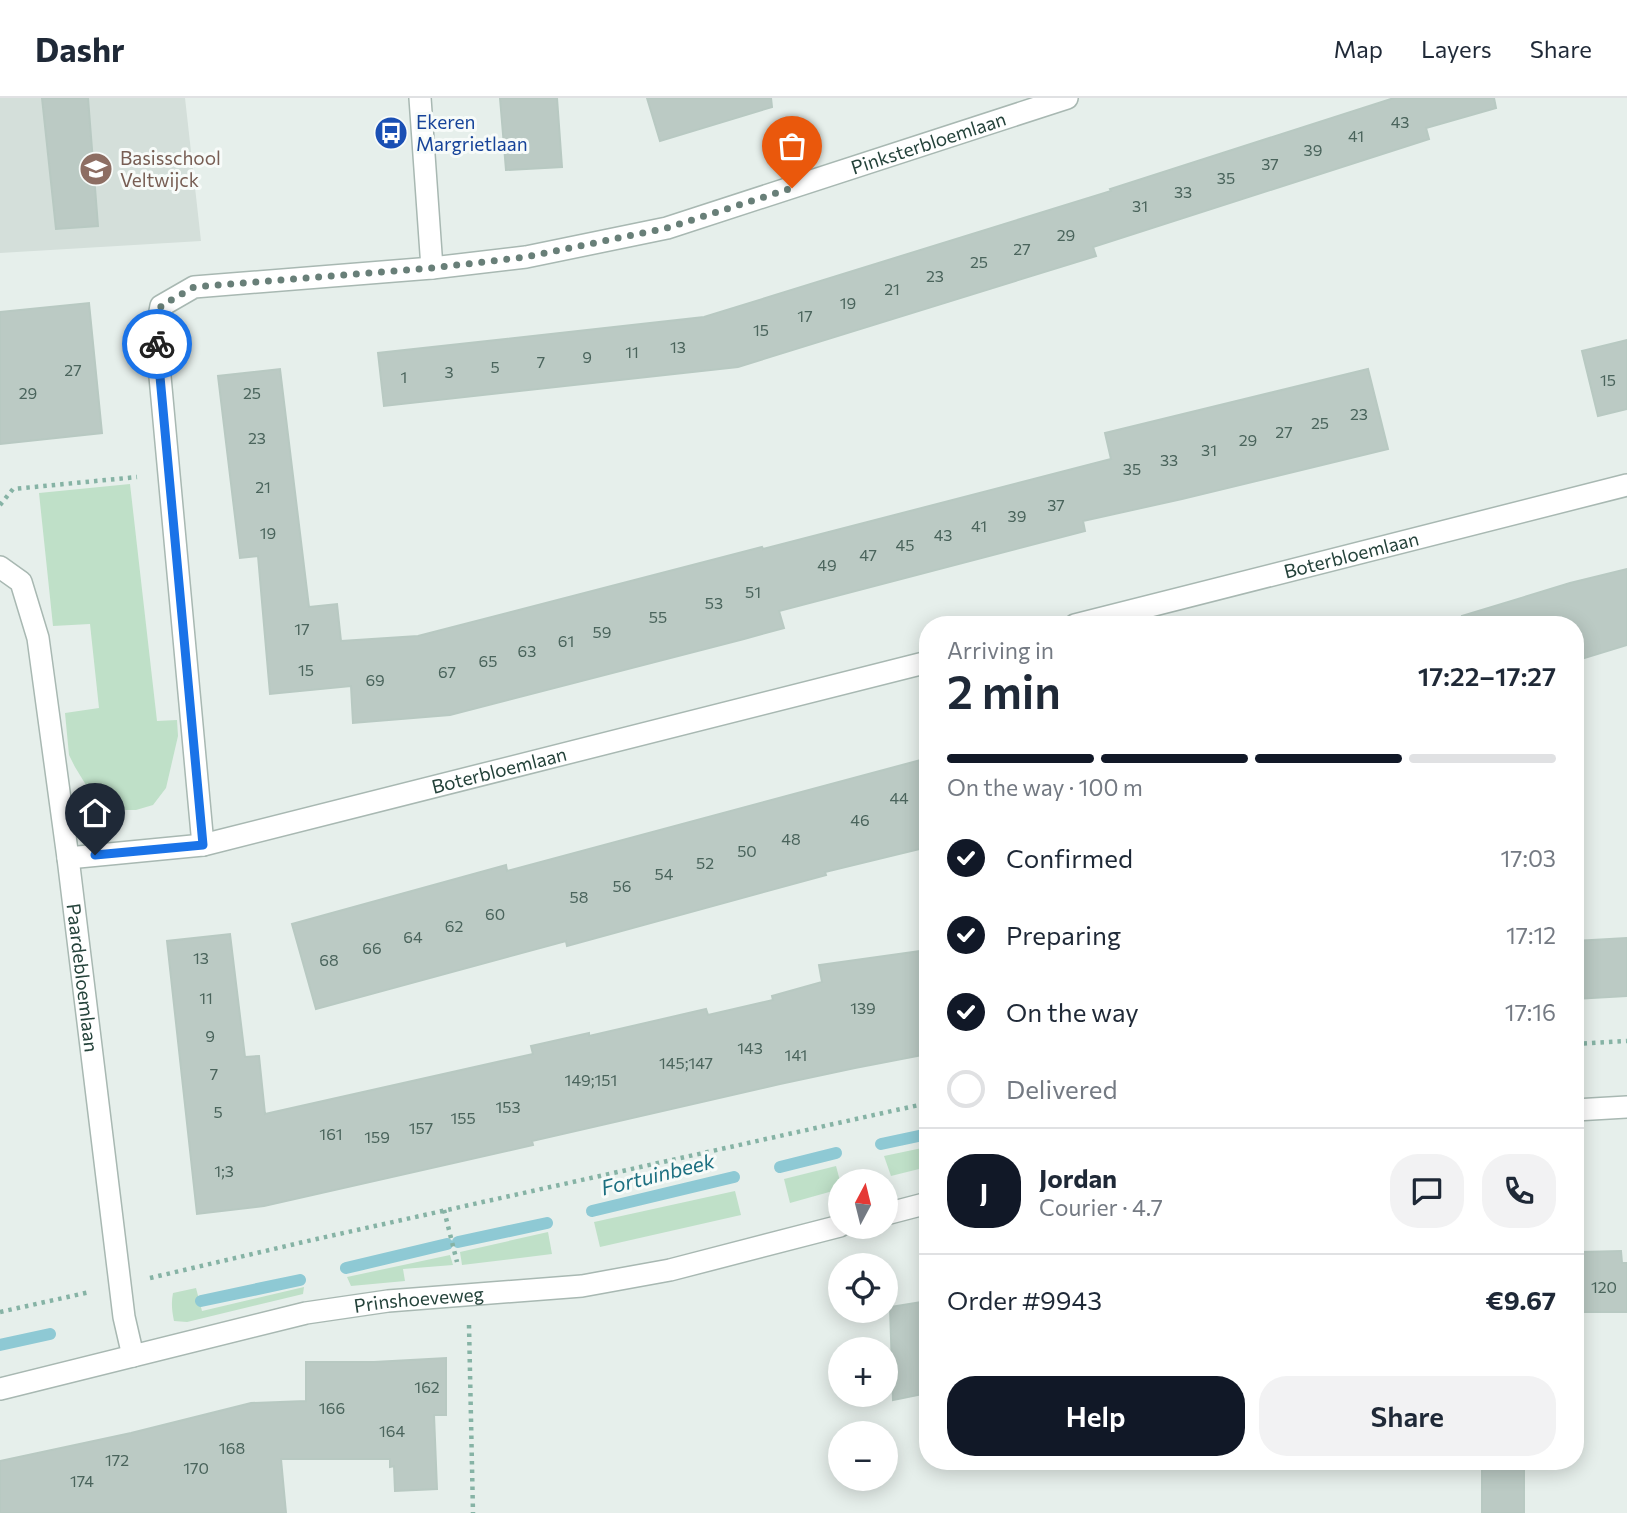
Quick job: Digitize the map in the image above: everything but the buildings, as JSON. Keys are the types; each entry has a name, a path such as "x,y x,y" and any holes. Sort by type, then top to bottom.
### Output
{"street":[{"path":"420,98 432,268"},
{"name":"Pinksterbloemlaan","path":"169,474 156,333 161,306 194,287 432,268 526,257 667,228 1068,98"},
{"path":"169,474 203,845"},
{"name":"Boterbloemlaan","path":"1110,616 1627,485"},
{"name":"Paardebloemlaan","path":"0,567 21,582 38,638 68,858 124,1317 133,1356"},
{"name":"Boterbloemlaan","path":"68,858 203,845 919,664"},
{"path":"1584,1109 1627,1107"},
{"path":"898,1211 919,1205"},
{"name":"Prinshoeveweg","path":"0,1389 306,1313 388,1301 582,1286 670,1270 828,1229"}],"path":[{"path":"0,505 13,489 169,474"},
{"path":"1584,1043 1627,1041"},
{"path":"0,1312 919,1105"},
{"path":"444,1210 456,1258"},
{"path":"468,1296 473,1513"}],"shaded area":[{"name":"Basisschool Veltwijck","path":"0,98 185,98 201,241 0,253"}],"green space":[{"path":"130,484 157,721 177,720 178,736 166,788 153,805 136,810 118,810 102,802 86,785 69,755 65,713 99,708 90,624 53,626 39,493"},
{"path":"919,1149 919,1169 898,1174 898,1169 889,1169 884,1156"},
{"path":"836,1166 837,1169 828,1169 828,1192 790,1203 784,1179"},
{"path":"735,1191 741,1215 600,1247 594,1222"},
{"path":"548,1232 552,1254 462,1265 460,1252"},
{"path":"450,1255 453,1265 403,1269 405,1281 351,1286 347,1277"},
{"path":"304,1287 303,1294 187,1322 174,1321 173,1293 196,1288 202,1311"}],"waterway":[{"name":"Fortuinbeek","path":"881,1144 919,1136"},
{"name":"Fortuinbeek","path":"780,1167 836,1153"},
{"name":"Fortuinbeek","path":"592,1211 734,1177"},
{"name":"Fortuinbeek","path":"458,1242 547,1223"},
{"name":"Fortuinbeek","path":"346,1268 447,1244"},
{"name":"Fortuinbeek","path":"201,1301 300,1280"},
{"name":"Fortuinbeek","path":"0,1345 50,1334"}],"way so far":[{"path":"157,344 156,333 161,306 194,287 432,268 526,257 667,228 792,188"}],"place":[{"name":"Ekeren Margrietlaan","path":"391,133"},
{"name":"Basisschool Veltwijck","path":"96,169"}],"route":[{"path":"95,855 203,845 157,344"}]}
